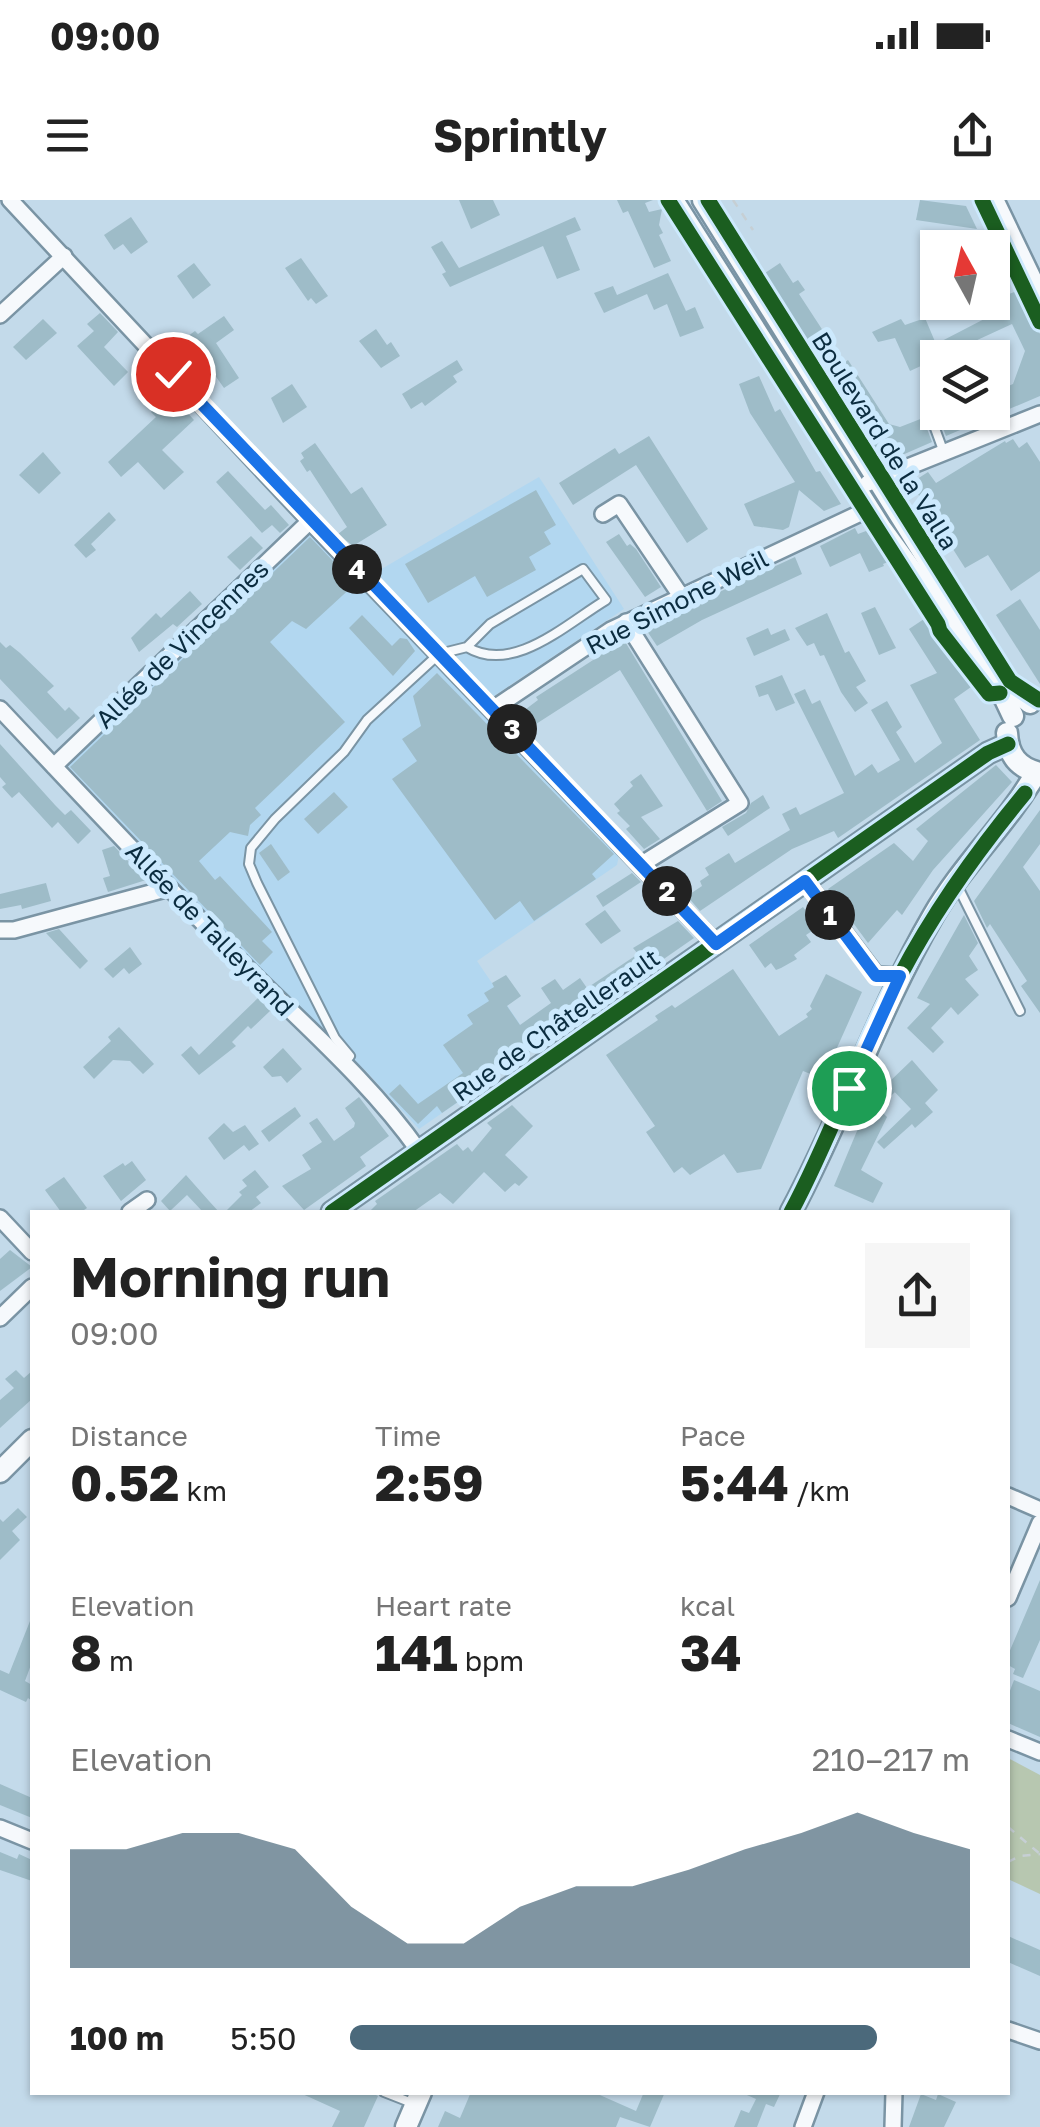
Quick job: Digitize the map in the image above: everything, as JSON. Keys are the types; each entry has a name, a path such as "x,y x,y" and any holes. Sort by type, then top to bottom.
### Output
{"main road":[{"name":"Boulevard de la Valla","path":"673,200 869,509 1005,699 1028,706"},
{"name":"Boulevard de la Valla","path":"703,200 1003,680 1028,706"},
{"path":"792,1210 818,1161 900,976 955,881 1038,773 1018,763 1008,744 1007,733 1028,706"},
{"name":"Rue de Châtellerault","path":"335,1210 988,753 1008,744"},
{"path":"0,1472 30,1442"},
{"path":"406,2127 418,2099"}],"street":[{"path":"10,200 310,522 716,944"},
{"path":"996,200 1040,292"},
{"path":"1022,254 1038,248"},
{"path":"0,315 64,256"},
{"path":"879,479 1040,414"},
{"name":"Boulevard de la Valla","path":"855,488 879,479"},
{"path":"603,514 619,504 681,596"},
{"name":"Rue Simone Weil","path":"493,709 626,622 869,509"},
{"name":"Allée de Vincennes","path":"54,766 310,522"},
{"path":"626,622 740,803 642,864"},
{"name":"Allée de Talleyrand","path":"0,709 342,1064 419,1151"},
{"path":"805,881 876,976 900,976"},
{"path":"0,930 14,930 169,888"},
{"path":"133,1210 147,1200"},
{"path":"0,1218 30,1250"},
{"path":"0,1318 30,1290"},
{"path":"1010,1497 1040,1510"},
{"path":"1010,1593 1040,1523"},
{"path":"1010,1740 1040,1752"},
{"path":"0,1828 30,1840"},
{"path":"1010,2031 1040,2041"},
{"path":"803,2127 815,2095"},
{"path":"892,2127 894,2095"}],"lane":[{"path":"935,430 944,454"},
{"path":"342,1064 350,1056 335,1038 257,883 250,864 252,848 275,818 344,752 367,720 440,654 467,647 490,624 583,569 606,600 509,656 490,657 467,647"},
{"path":"955,881 1020,1011"}],"path":[{"path":"733,200 753,230"},
{"path":"1010,1829 1040,1854"},
{"path":"1010,1861 1040,1854"}],"shaded area":[{"path":"539,477 624,609 479,706 619,855 617,865 477,961 536,1048 419,1129 365,1070 328,1042 66,764 313,531 361,581"}],"green space":[{"path":"1010,1759 1040,1775 1040,1894 1010,1880"}],"building":[{"path":"459,200 493,200 500,215 471,229"},
{"path":"617,200 653,200 645,203 649,212 662,209 659,225 663,233 659,235 671,261 654,268 628,211 623,213"},
{"path":"920,200 966,206 977,229 916,220"},
{"path":"131,217 148,242 131,254 123,244 114,250 104,235"},
{"path":"575,217 581,230 566,236 580,270 557,279 543,246 450,287 431,247 442,241 459,268"},
{"path":"301,258 328,296 316,304 311,298 308,301 285,268"},
{"path":"194,263 211,285 193,299 177,276"},
{"path":"780,263 793,283 798,280 805,290 799,294 889,424 900,427 920,419 920,430 928,430 932,442 893,459 879,454 765,273"},
{"path":"668,273 686,311 695,307 704,328 680,337 667,304 654,310 647,294 604,313 594,293 613,286 617,295"},
{"path":"1019,290 1040,334 1040,396 1010,409 1010,385 1025,351 1012,324 977,340 944,340 982,320 1010,320 1010,294"},
{"path":"100,313 118,332 104,347 128,372 114,386 77,346 94,331 87,324"},
{"path":"224,316 234,330 216,343 239,378 224,388 195,347 186,354 178,343"},
{"path":"43,319 57,333 26,360 13,347"},
{"path":"901,319 905,325 926,320 934,340 920,340 920,366 910,371 895,338 878,342 872,332"},
{"path":"376,329 400,356 381,368 359,341"},
{"path":"457,360 463,370 453,376 457,382 425,406 422,402 411,409 402,394"},
{"path":"759,376 775,412 780,409 816,472 820,471 841,504 824,511 799,490 789,527 783,530 754,526 744,504 795,482 750,413 739,384"},
{"path":"292,384 307,407 283,423 271,398"},
{"path":"170,394 194,420 162,450 184,472 164,490 138,462 121,477 108,462 156,417 151,412"},
{"path":"649,436 708,529 687,543 636,465 573,505 559,483 615,448 619,454"},
{"path":"1013,439 1019,448 1027,442 1040,462 1040,571 1011,591 988,555 965,568 911,483 928,472 936,483"},
{"path":"315,443 351,494 362,487 387,525 353,546 338,534 347,527 300,461 304,458 301,453"},
{"path":"43,452 61,473 39,494 19,475"},
{"path":"228,471 265,510 271,505 289,525 280,533 272,525 262,533 216,482"},
{"path":"536,490 556,525 544,532 551,544 529,557 536,570 487,597 475,576 428,603 405,564"},
{"path":"109,512 116,520 91,544 96,550 86,558 74,545"},
{"path":"855,528 858,534 866,531 888,562 884,566 869,572 860,553 830,567 820,546"},
{"path":"619,534 627,546 636,549 661,587 645,597 606,542"},
{"path":"251,536 263,548 240,570 227,557"},
{"path":"310,537 355,584 306,629 292,621 270,642 345,722 255,808 261,815 250,825 248,836 230,832 199,861 215,880 220,876 272,932 262,941 273,952 260,965 70,767"},
{"path":"795,557 802,574 702,620 657,646 647,631 659,620"},
{"path":"190,591 202,604 177,627 173,624 139,652 131,638 156,613 161,618"},
{"path":"1020,599 1040,630 1040,684 996,615"},
{"path":"875,607 896,648 879,655 861,613"},
{"path":"827,613 845,653 849,651 866,681 856,687 868,703 855,712 824,655 820,656 814,643 807,646 795,628"},
{"path":"362,615 392,646 400,638 407,639 415,651 393,676 349,628"},
{"path":"927,617 971,687 954,699 980,740 838,838 834,831 792,849 700,911 687,896 702,886 700,881 709,875 705,868 729,853 735,863 790,830 782,814 796,807 800,815 844,793 794,694 805,689 812,704 820,700 855,776 872,764 878,773 900,760 871,710 887,701 902,727 896,732 915,763 942,743 910,685 937,673 909,629"},
{"path":"768,628 771,635 785,629 790,640 754,656 746,638"},
{"path":"624,640 722,801 707,811 620,670 536,724 526,709 538,700 536,697"},
{"path":"0,642 20,653 54,686 47,692 65,711 69,707 80,718 57,739 0,679"},
{"path":"437,673 614,854 592,874 596,879 534,921 520,901 495,920 392,779 417,761 402,739 421,726 413,696"},
{"path":"782,675 795,703 776,711 768,694 759,697 755,686"},
{"path":"0,744 65,815 71,810 91,831 78,844 58,822 52,828 19,792 12,798 2,787 6,784 0,777"},
{"path":"996,765 1012,782 933,870 902,915 897,910 868,943 828,889 894,843 913,861 928,841 916,829"},
{"path":"641,774 663,806 641,817 660,839 644,849 626,829 630,826 614,804"},
{"path":"334,792 348,807 318,834 304,819"},
{"path":"763,795 770,808 728,836 722,827 746,813 751,803"},
{"path":"1040,810 1040,844 1023,867 1040,891 1040,1013 1021,986 1027,981 990,924 987,928 974,901"},
{"path":"271,844 290,872 278,881 259,853"},
{"path":"114,846 146,880 108,892 103,878 110,876 102,850"},
{"path":"632,873 641,882 603,907 596,896"},
{"path":"46,883 51,901 22,909 21,905 0,909 0,894"},
{"path":"803,907 818,927 806,935 811,942 794,955 797,959 776,970 771,963 765,968 749,945"},
{"path":"605,910 621,931 601,944 585,924"},
{"path":"964,915 978,943 969,956 978,970 965,979 979,995 958,1015 951,1007 931,1028 944,1042 933,1053 907,1028 930,1004 917,998"},
{"path":"678,921 694,938 442,1113 437,1106 418,1124 389,1094 400,1084 418,1104 463,1073 443,1045 473,1024 467,1015 489,1001 484,993 494,987 492,983 506,975 521,996 507,1006 520,1025 551,1003 541,988 555,979 563,990 580,978 587,988 638,954 633,948"},
{"path":"59,929 88,961 80,969 46,933"},
{"path":"130,947 142,964 129,974 124,968 113,978 104,969"},
{"path":"733,969 779,1036 808,1017 806,1014 812,1009 826,974 862,992 823,1079 803,1071 761,1169 737,1173 724,1154 690,1175 682,1167 674,1173 646,1132 655,1126 606,1055 658,1020 655,1016 672,1005 675,1008"},
{"path":"258,998 270,1011 251,1029 248,1026 232,1042 236,1046 199,1075 181,1055 191,1046 199,1055"},
{"path":"119,1027 154,1064 143,1074 130,1061 113,1060 94,1079 83,1067 111,1041 108,1037"},
{"path":"283,1048 302,1069 287,1083 281,1076 272,1077 263,1067"},
{"path":"912,1060 938,1090 925,1103 933,1112 915,1128 912,1124 884,1149 877,1142 911,1109 887,1084"},
{"path":"880,1076 895,1092 878,1108 887,1117 861,1170 883,1183 873,1203 834,1186"},
{"path":"359,1097 389,1136 360,1157 366,1166 304,1210 282,1186 311,1169 302,1155 322,1142 309,1123 317,1118 334,1141 354,1127 345,1108"},
{"path":"512,1105 533,1126 505,1155 528,1177 519,1186 515,1183 505,1192 484,1172 453,1204 440,1193 416,1210 371,1210 377,1204 375,1201 457,1144 463,1151 468,1147 472,1152 492,1128 487,1123"},
{"path":"295,1107 301,1116 269,1142 261,1131"},
{"path":"224,1123 233,1132 245,1125 259,1144 249,1151 244,1145 224,1160 208,1138"},
{"path":"132,1161 146,1180 121,1201 103,1176"},
{"path":"255,1170 269,1187 256,1197 261,1203 252,1210 227,1210 247,1186 242,1180"},
{"path":"186,1175 217,1210 201,1210 187,1195 171,1210 161,1201"},
{"path":"64,1177 87,1208 60,1210 45,1190"},
{"path":"10,1250 30,1268 0,1291 0,1259"},
{"path":"16,1370 24,1378 30,1373 30,1401 0,1428 0,1400 14,1388 5,1379"},
{"path":"18,1508 27,1517 12,1531 20,1540 0,1560 0,1519 3,1522"},
{"path":"1040,1580 1040,1640 1023,1678 1013,1674 1010,1650"},
{"path":"30,1621 30,1667 25,1681 30,1684 30,1700 26,1702 0,1690 0,1670 9,1674"},
{"path":"1014,1680 1040,1691 1040,1737 1010,1724 1010,1691"},
{"path":"0,1784 30,1797 30,1817 0,1805"},
{"path":"0,1852 30,1859 30,1880 0,1870"},
{"path":"1010,1937 1040,1950 1040,1976 1010,1963"},
{"path":"305,2095 378,2096 364,2127 332,2127 340,2111"},
{"path":"470,2095 600,2095 636,2111 643,2095 664,2095 650,2127 620,2117 616,2127 438,2127 445,2111 460,2118"},
{"path":"747,2095 780,2095 774,2107 766,2104 757,2127 734,2127 741,2110 749,2113 756,2099"},
{"path":"921,2095 936,2100 940,2095 956,2102 944,2127 909,2127"}],"cycle path":[{"path":"668,200 940,631 989,694 1000,693"},
{"path":"708,200 1010,681 1039,700"},
{"path":"982,200 1040,322"},
{"path":"335,1210 988,753 1008,744"},
{"path":"792,1210 913,951 958,881 1025,793"}],"route":[{"path":"173,374 716,944 805,881 876,976 900,976 849,1088"}]}
